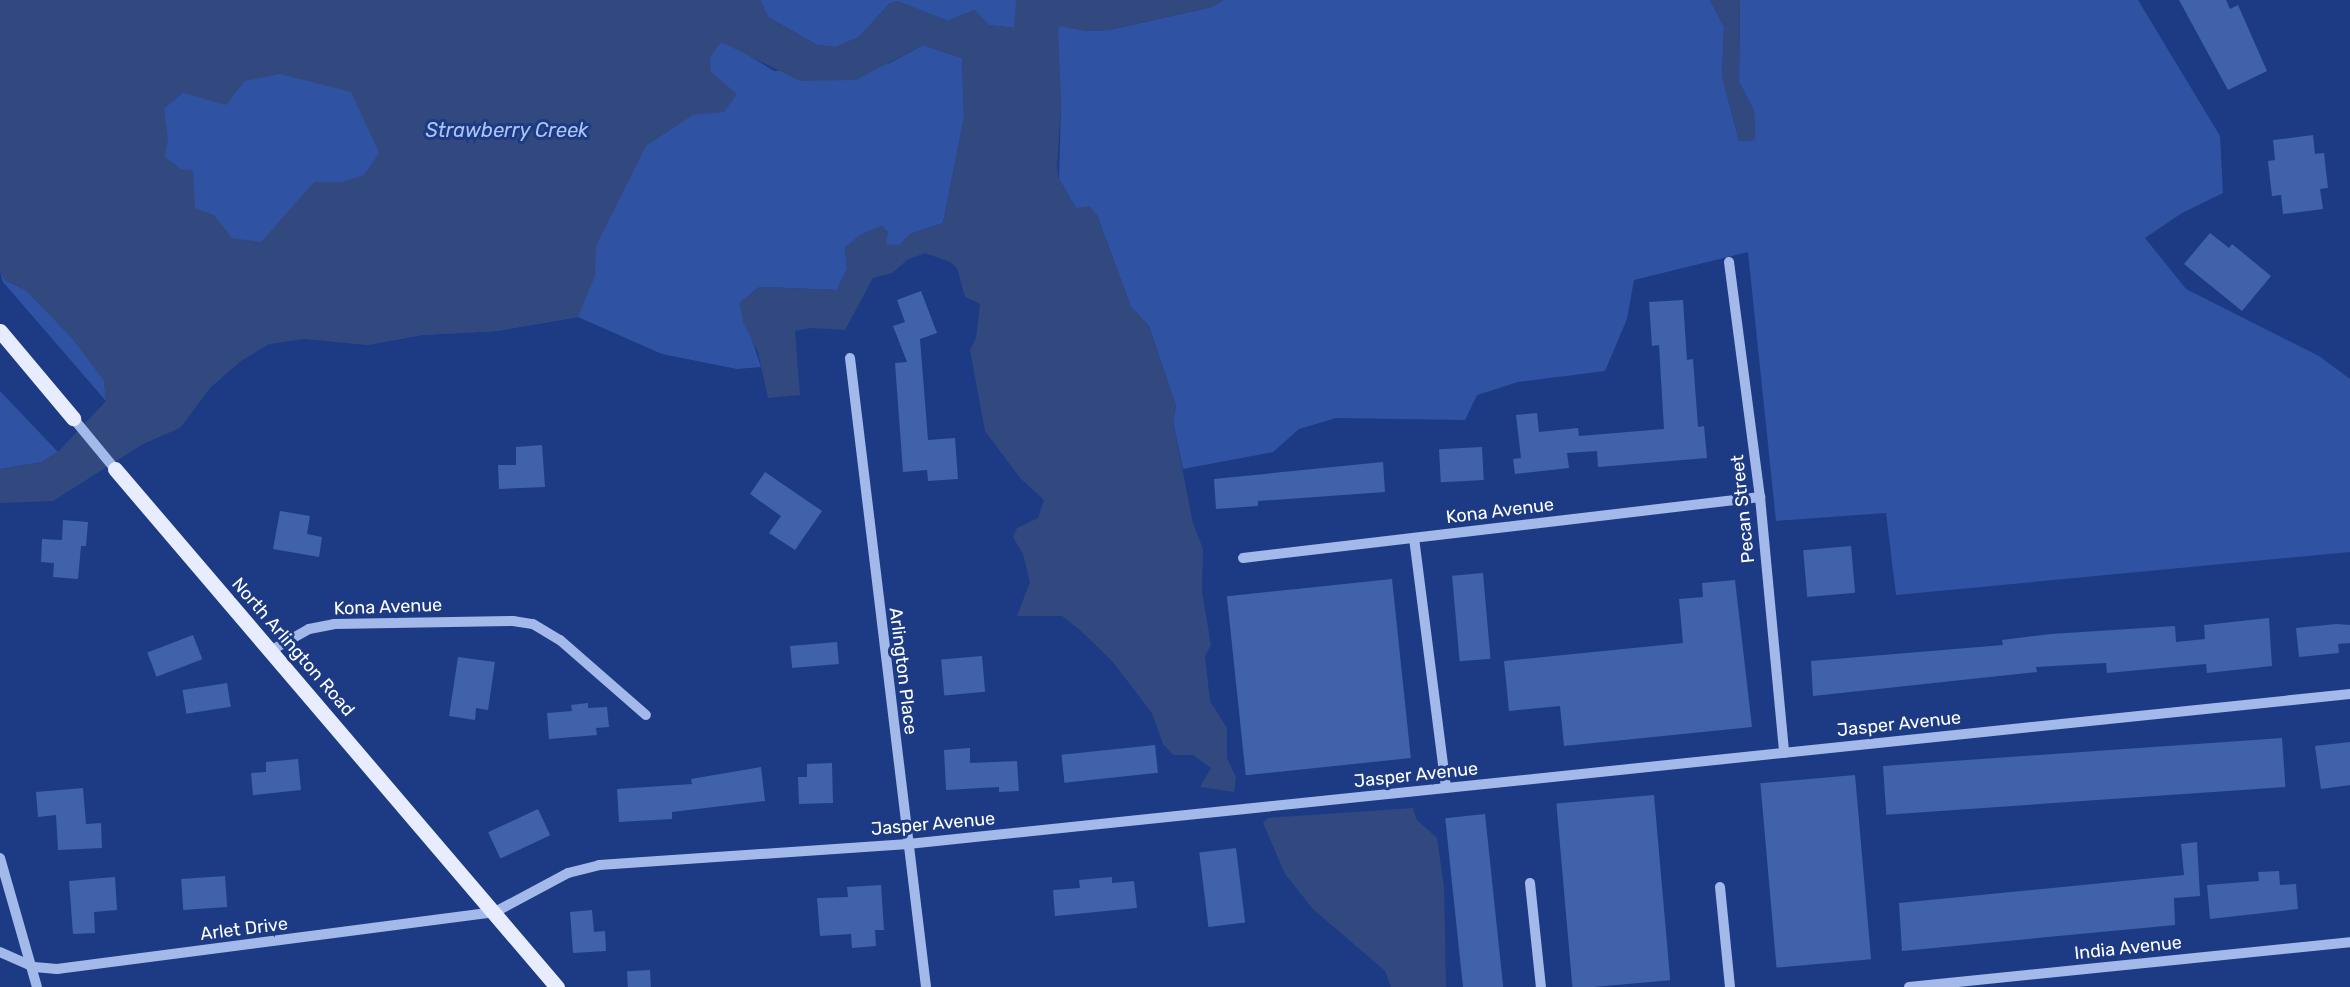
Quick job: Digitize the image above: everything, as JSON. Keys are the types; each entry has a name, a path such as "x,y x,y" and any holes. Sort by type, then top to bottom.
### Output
{"main road":[{"name":"North Arlington Road","path":"0,332 72,418"},
{"name":"North Arlington Road","path":"115,469 495,912 556,987"}],"street":[{"name":"Pecan Street","path":"1730,262 1760,496 1784,753"},
{"name":"Arlington Place","path":"850,358 926,987"},
{"name":"North Arlington Road","path":"72,418 115,469"},
{"name":"Kona Avenue","path":"1243,558 1760,496"},
{"path":"1414,538 1446,788"},
{"name":"Kona Avenue","path":"270,651 309,629 334,624 513,621 533,624 560,640 646,715"},
{"name":"Jasper Avenue","path":"495,912 568,873 599,866 908,844 2350,694"},
{"path":"0,858 34,967 37,987"},
{"path":"1530,883 1541,987"},
{"path":"1720,887 1730,987"},
{"name":"Arlet Drive","path":"0,951 34,967 57,969 495,912"},
{"name":"India Avenue","path":"1909,987 2350,942"}],"shaded area":[{"path":"739,0 382,262 28,220 118,88"},
{"path":"760,0 1016,0 1017,16 1014,28 989,25 974,10 948,21 897,1 889,4 859,37 836,47 817,45 768,17"},
{"path":"1223,0 1710,0 1724,27 1722,76 1739,141 1755,140 1754,111 1739,82 1740,0 2138,0 2220,136 2223,193 2182,213 2145,238 2186,289 2319,356 2350,379 2350,552 1896,595 1886,513 1776,521 1748,252 1634,280 1627,319 1605,371 1518,382 1477,395 1465,420 1336,418 1299,429 1273,452 1183,469 1173,422 1176,406 1149,326 1131,307 1097,215 1076,208 1059,179 1061,105 1057,25 1087,31 1109,30 1212,7"},
{"path":"721,42 727,42 774,71 888,64 923,45 962,58 964,118 943,223 910,234 900,245 845,247 847,269 837,290 759,287 740,303 761,367 737,369 662,354 578,317 497,331 422,335 367,345"},
{"path":"0,271 6,281 26,290 73,339 104,380 106,401 3,282"},
{"path":"0,391 58,452 42,462 0,469"}],"water":[{"name":"Strawberry Creek","path":"0,0 760,0 768,17 817,45 836,47 859,37 889,4 898,1 948,21 974,10 989,25 1014,28 1016,0 1223,0 1212,7 1109,30 1087,31 1058,26 1061,105 1057,167 1059,179 1076,208 1090,206 1097,215 1131,307 1149,326 1176,406 1173,422 1193,523 1203,549 1202,592 1211,645 1205,656 1210,701 1227,728 1227,758 1236,777 1234,792 1200,787 1211,768 1193,755 1173,755 1163,744 1152,713 1112,661 1080,630 1062,616 1017,616 1030,582 1023,554 1013,537 1017,528 1038,518 1044,500 1020,478 985,431 970,350 976,338 980,304 965,297 957,268 950,262 925,253 907,260 892,273 873,278 845,330 811,328 795,331 800,395 768,398 758,352 743,322 740,303 759,287 837,290 847,269 845,247 860,235 882,225 888,232 886,244 899,245 910,234 943,223 964,117 962,58 923,45 856,80 800,81 721,42 710,58 711,72 737,94 724,112 693,115 646,146 596,246 595,276 578,317 497,331 422,335 367,345 304,339 269,344 241,361 211,387 180,428 143,444 53,501 0,503 0,469 42,462 58,452 106,401 104,381 73,339 26,290 6,281 0,271","holes":["280,74 351,92 379,153 364,175 341,182 314,182 261,242 232,238 214,215 195,208 193,170 181,169 165,157 168,139 164,109 183,93 226,105 245,81"]},
{"path":"1710,0 1740,0 1739,82 1754,111 1755,140 1739,141 1722,76 1724,27"},
{"path":"1413,808 1417,820 1437,838 1444,887 1446,987 1391,987 1385,971 1313,909 1285,874 1263,823 1268,818"}],"building":[{"path":"2179,0 2226,0 2230,9 2238,5 2267,71 2228,90"},
{"path":"2313,135 2315,154 2324,153 2328,188 2320,189 2323,209 2283,214 2281,195 2272,196 2268,161 2275,160 2273,140"},
{"path":"2210,233 2229,248 2232,244 2271,276 2242,311 2184,264"},
{"path":"921,291 937,333 920,339 928,440 955,438 958,479 928,481 927,470 903,472 895,363 907,362 893,326 905,322 897,300"},
{"path":"1683,300 1687,360 1693,359 1698,427 1704,426 1707,458 1598,467 1597,451 1567,453 1569,468 1515,474 1513,459 1521,458 1516,415 1537,413 1539,432 1578,428 1579,436 1664,429 1659,345 1652,346 1649,302"},
{"path":"542,445 545,487 499,489 498,465 516,465 516,447"},
{"path":"1482,447 1484,480 1441,482 1439,449"},
{"path":"1383,462 1385,492 1258,501 1258,506 1216,509 1214,479"},
{"path":"765,472 822,511 795,550 769,533 781,516 750,494"},
{"path":"280,511 310,516 307,534 322,537 319,557 273,549"},
{"path":"63,520 88,522 86,546 81,546 78,579 53,577 54,563 41,562 42,539 62,540"},
{"path":"1851,546 1855,593 1807,597 1803,550"},
{"path":"1483,573 1490,659 1460,661 1452,576"},
{"path":"1392,579 1411,758 1246,775 1227,596"},
{"path":"1735,580 1752,727 1564,746 1560,706 1509,711 1504,661 1683,643 1679,599 1703,597 1702,583"},
{"path":"2269,618 2272,666 2207,673 2206,664 2107,673 2106,663 2036,667 2037,672 1813,696 1811,661 2003,645 2002,640 2051,634 2175,626 2176,642 2205,639 2204,625"},
{"path":"2350,625 2350,643 2338,644 2339,653 2299,657 2296,628"},
{"path":"193,635 202,659 157,677 147,653"},
{"path":"837,642 839,664 792,668 790,646"},
{"path":"982,656 985,692 944,695 941,660"},
{"path":"458,657 495,662 488,710 476,708 475,720 449,716"},
{"path":"227,683 231,707 186,714 183,690"},
{"path":"588,703 588,708 607,707 609,727 596,728 597,735 549,739 547,713 572,711 571,705"},
{"path":"2282,738 2285,787 1886,815 1883,766"},
{"path":"2350,742 2350,785 2321,789 2315,746"},
{"path":"1155,745 1158,773 1064,783 1062,755"},
{"path":"970,748 970,763 1017,761 1019,791 999,792 999,787 946,790 944,750"},
{"path":"298,759 301,790 253,795 251,773 266,772 266,762"},
{"path":"832,763 833,803 799,804 798,777 807,777 807,764"},
{"path":"761,767 765,801 672,812 672,819 619,822 617,789 692,784 691,779"},
{"path":"1855,775 1871,959 1776,968 1760,783"},
{"path":"83,788 86,824 101,823 102,848 58,850 56,815 38,817 36,792"},
{"path":"1654,795 1670,980 1572,987 1556,804"},
{"path":"538,809 550,835 500,859 488,832"},
{"path":"1485,814 1503,987 1463,987 1445,818"},
{"path":"2197,842 2200,896 2174,898 2175,925 1902,951 1899,903 2184,875 2181,844"},
{"path":"1236,848 1245,922 1208,927 1199,853"},
{"path":"2279,871 2280,885 2296,884 2298,909 2210,919 2207,885 2259,881 2258,872"},
{"path":"225,876 227,907 183,910 181,879"},
{"path":"115,877 117,910 94,912 95,933 73,934 69,881"},
{"path":"1112,877 1112,883 1134,881 1137,908 1055,916 1053,890 1080,888 1079,880"},
{"path":"881,885 884,930 875,930 876,946 852,948 851,934 820,936 817,898 848,897 847,887"},
{"path":"592,910 594,932 605,931 606,951 573,953 570,912"},
{"path":"650,970 651,987 628,987 627,971"}]}
